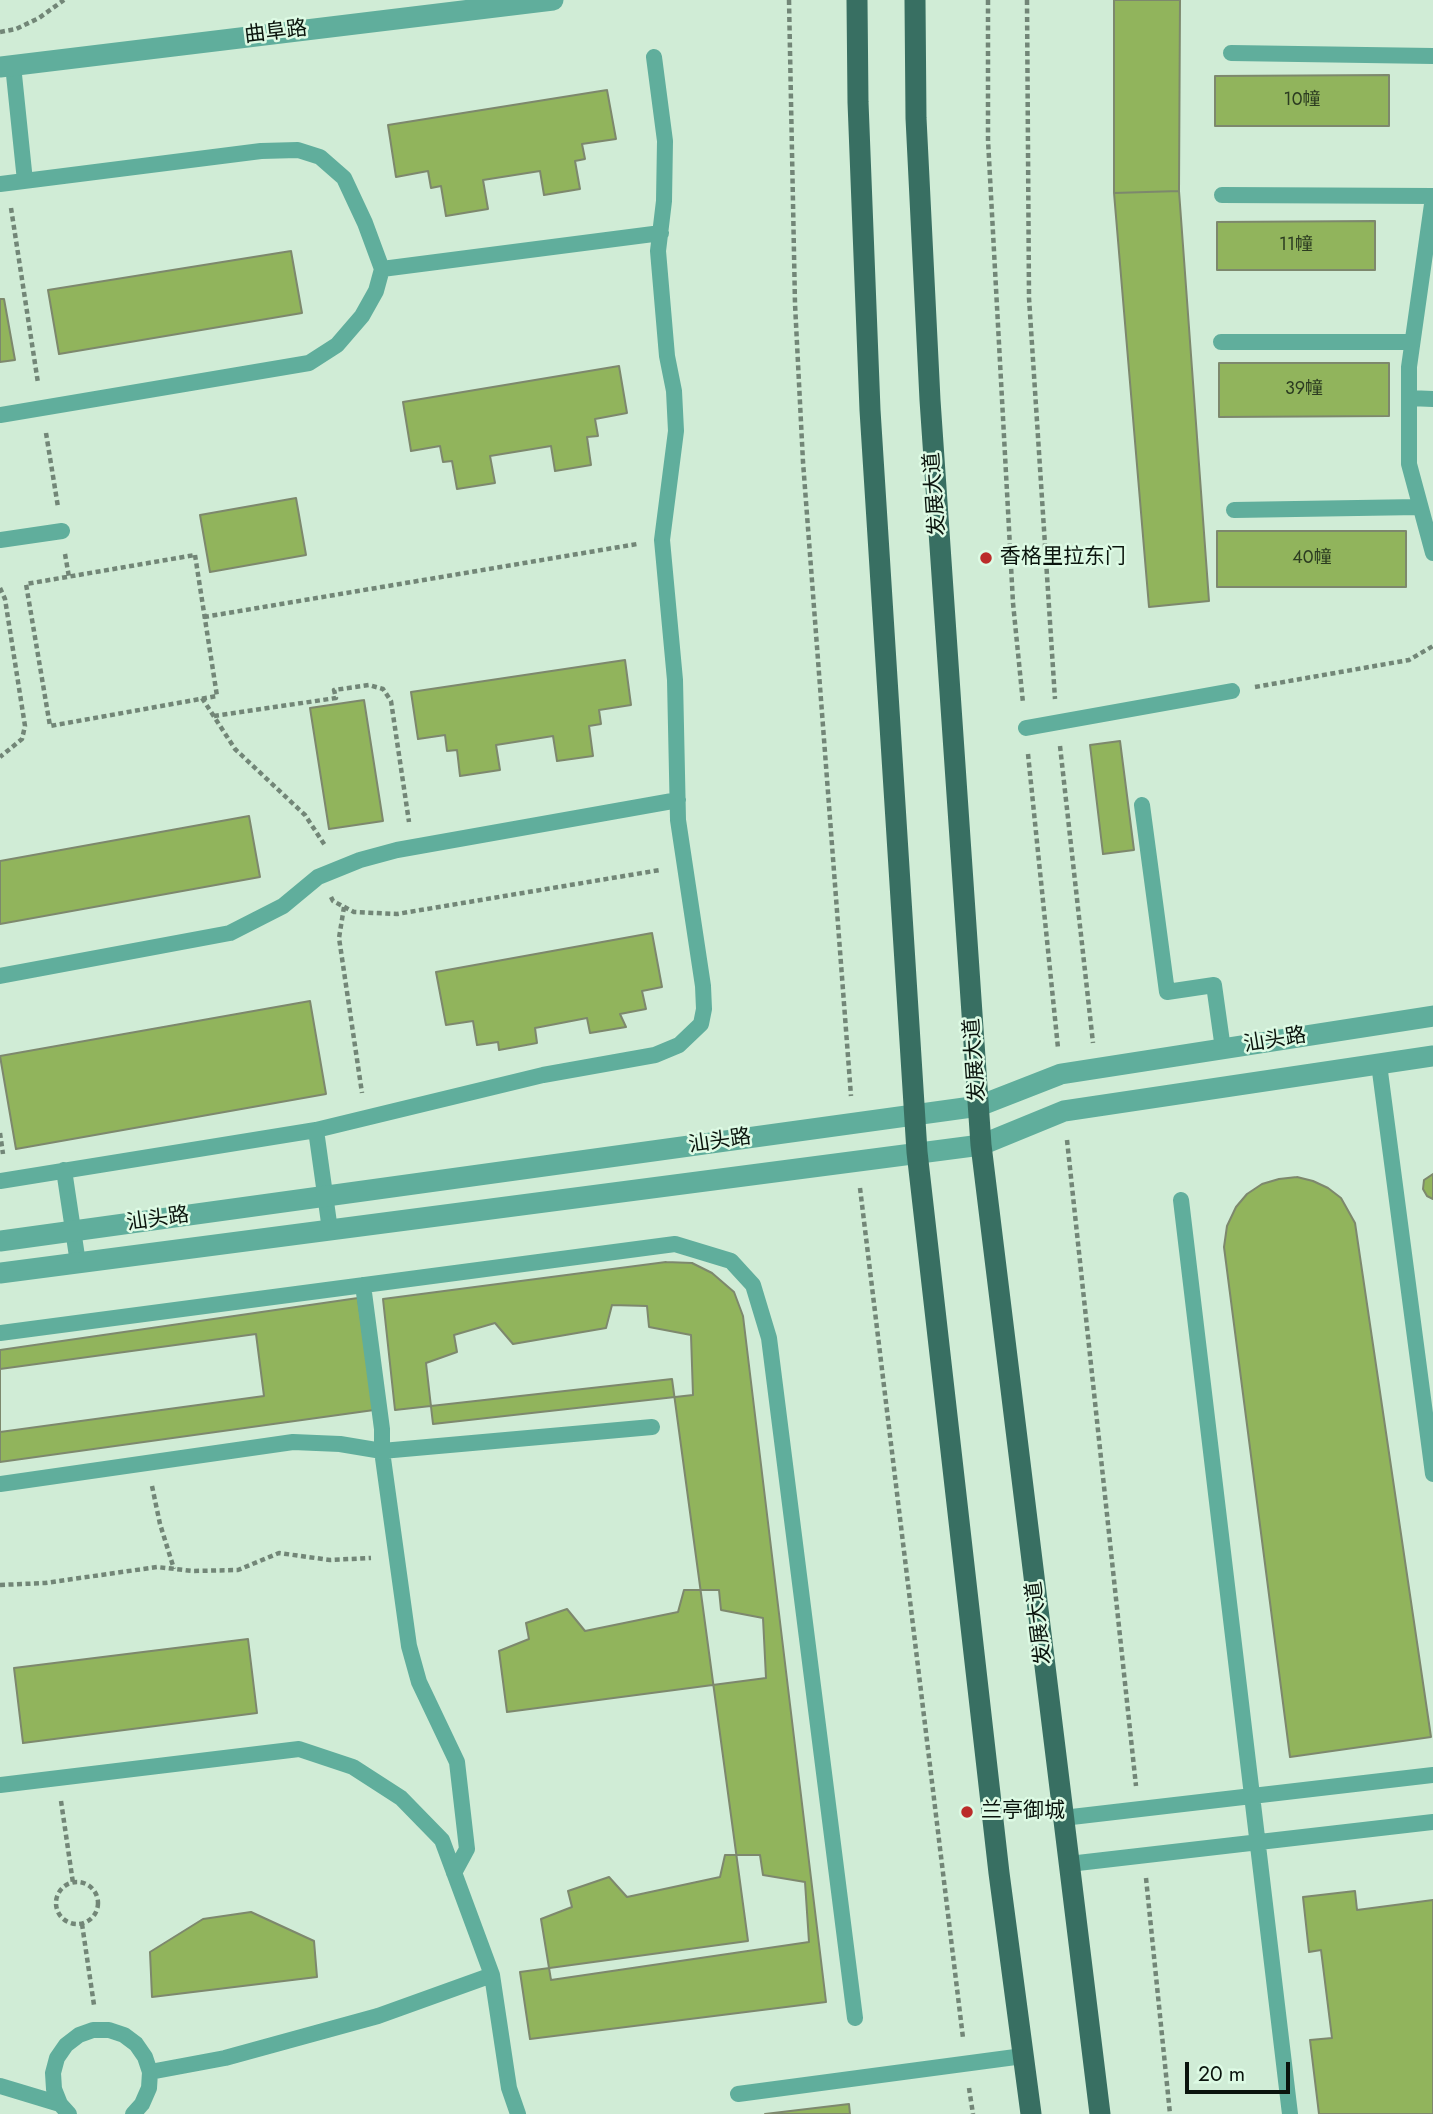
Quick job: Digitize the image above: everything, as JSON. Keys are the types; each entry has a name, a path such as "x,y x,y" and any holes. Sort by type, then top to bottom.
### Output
{"main road":[{"path":"857,0 858,102 870,410 917,1152 999,1872 1031,2114"},
{"name":"发展大道","path":"915,0 916,118 930,400 981,1144 1100,2114"}],"street":[{"name":"曲阜路","path":"7,66 553,0"},
{"name":"汕头路","path":"0,1241 979,1106 1061,1074 1433,1016"},
{"name":"汕头路","path":"0,1273 981,1144 1064,1111 1433,1056"}],"lane":[{"path":"1231,52 1433,56"},
{"path":"0,1181 316,1130 543,1075 654,1055 679,1045 701,1024 704,1009 703,986 678,820 676,680 662,540 676,432 659,251 665,141 654,57"},
{"path":"7,66 25,181"},
{"path":"0,184 261,152 298,150 320,157 344,178 382,269 376,291 362,316 337,345 309,363 0,415"},
{"path":"1222,195 1433,196 1431,230 1409,367 1409,464 1433,554"},
{"path":"382,269 661,233"},
{"path":"1221,342 1412,342"},
{"path":"1409,398 1433,399"},
{"path":"1234,510 1419,507"},
{"path":"0,540 62,531"},
{"path":"1026,728 1232,691"},
{"path":"0,976 230,933 283,906 318,877 384,853 678,800"},
{"path":"1142,805 1167,992 1214,985 1223,1049"},
{"path":"1379,1064 1433,1475"},
{"path":"316,1130 330,1230"},
{"path":"64,1170 78,1263"},
{"path":"1181,1200 1290,2114"},
{"path":"0,1334 675,1244 731,1261 753,1285 769,1338 855,2018"},
{"path":"363,1285 382,1429 382,1451 410,1646 418,1682 457,1762 467,1849 454,1872"},
{"path":"0,1484 293,1442 340,1444 382,1451 652,1427"},
{"path":"0,1784 299,1749 353,1767 401,1798 442,1840 492,1975 509,2088 518,2114"},
{"path":"1063,1818 1433,1774"},
{"path":"1069,1864 1433,1822"},
{"path":"150,2072 225,2058 378,2016 492,1975"},
{"path":"65,2109 54,2089 53,2073 57,2058 66,2045 79,2035 109,2030 124,2035 136,2045 145,2057 150,2072 149,2088 142,2104 133,2114"},
{"path":"738,2094 1023,2056"},
{"path":"0,2086 65,2109"}],"path":[{"path":"0,32 16,29 39,18 64,0"},
{"path":"789,0 795,304 803,462 853,1123"},
{"path":"1027,0 1029,298 1050,647 1095,1068"},
{"path":"204,617 662,540"},
{"path":"195,555 204,617 217,696 50,726 26,584 195,555"},
{"path":"0,589 5,599 25,726 22,739 0,757"},
{"path":"1232,691 1409,660 1433,646"},
{"path":"214,716 336,698 334,690 369,685 383,689 391,701 413,847"},
{"path":"202,698 234,749 305,815 340,868"},
{"path":"318,877 333,901 354,912 397,914 685,866"},
{"path":"344,907 339,937 366,1119"},
{"path":"856,1160 973,2114"},
{"path":"147,1463 160,1524 174,1569"},
{"path":"0,1585 45,1583 157,1567 238,1570 278,1553 330,1560 397,1556"},
{"path":"58,1778 73,1883"},
{"path":"79,1882 92,1889 98,1902 94,1915 82,1924 63,1919 56,1908 61,1889 73,1883 79,1882"},
{"path":"82,1924 98,2030"}],"building":[{"path":"1114,0 1180,0 1179,191 1114,193"},
{"path":"1389,75 1389,126 1215,126 1215,76"},
{"path":"607,90 616,139 582,144 585,159 575,161 580,189 544,195 540,171 483,180 488,209 446,216 441,186 431,188 428,171 396,177 388,125"},
{"path":"1179,191 1209,601 1149,607 1114,193"},
{"path":"1375,221 1375,270 1217,270 1217,222"},
{"path":"291,251 302,313 59,354 48,290"},
{"path":"0,299 4,299 15,360 0,362"},
{"path":"1219,363 1389,363 1389,416 1219,417"},
{"path":"619,366 627,413 595,419 598,436 587,437 591,465 555,471 551,446 490,456 495,483 457,489 452,461 443,462 440,446 411,451 403,402"},
{"path":"296,498 306,555 210,572 200,515"},
{"path":"1217,531 1406,531 1406,587 1217,587"},
{"path":"625,660 631,705 599,710 601,724 589,726 593,756 557,761 553,736 496,745 500,770 460,776 457,750 447,751 445,735 418,739 411,692"},
{"path":"364,700 383,821 329,829 310,708"},
{"path":"1120,741 1134,850 1103,854 1090,745"},
{"path":"249,816 260,877 0,924 0,861"},
{"path":"652,933 662,987 642,991 646,1009 620,1014 626,1027 590,1033 587,1018 535,1028 537,1043 499,1050 498,1042 477,1045 473,1021 446,1025 436,972"},
{"path":"310,1001 326,1094 16,1149 0,1056"},
{"path":"1433,1174 1433,1199 1427,1196 1423,1189 1424,1180"},
{"path":"1297,1177 1328,1188 1341,1198 1355,1223 1431,1737 1290,1757 1224,1247 1227,1226 1236,1207 1247,1194 1262,1184"},
{"path":"666,1262 692,1263 712,1273 734,1292 743,1316 826,2002 530,2039 520,1972 748,1941 672,1379 395,1410 383,1299"},
{"path":"358,1298 374,1410 0,1462 0,1350"},
{"path":"612,1305 647,1306 649,1327 691,1335 693,1395 433,1424 426,1363 457,1352 454,1335 495,1323 513,1344 606,1328"},
{"path":"256,1334 264,1396 0,1432 0,1369"},
{"path":"684,1590 719,1590 721,1610 763,1618 766,1678 507,1712 499,1651 529,1639 526,1623 567,1609 585,1631 678,1612"},
{"path":"248,1639 257,1713 23,1743 14,1668"},
{"path":"725,1855 760,1855 763,1875 805,1882 809,1942 551,1980 541,1919 572,1907 568,1891 609,1877 627,1897 720,1877"},
{"path":"1355,1891 1357,1910 1433,1900 1433,2114 1319,2114 1310,2040 1332,2038 1321,1950 1309,1952 1303,1897"},
{"path":"251,1912 314,1941 317,1977 152,1997 150,1952 203,1919"},
{"path":"849,2104 850,2114 765,2114"}],"place":[{"name":"香格里拉东门","path":"986,558"},
{"name":"兰亭御城","path":"967,1812"}]}
